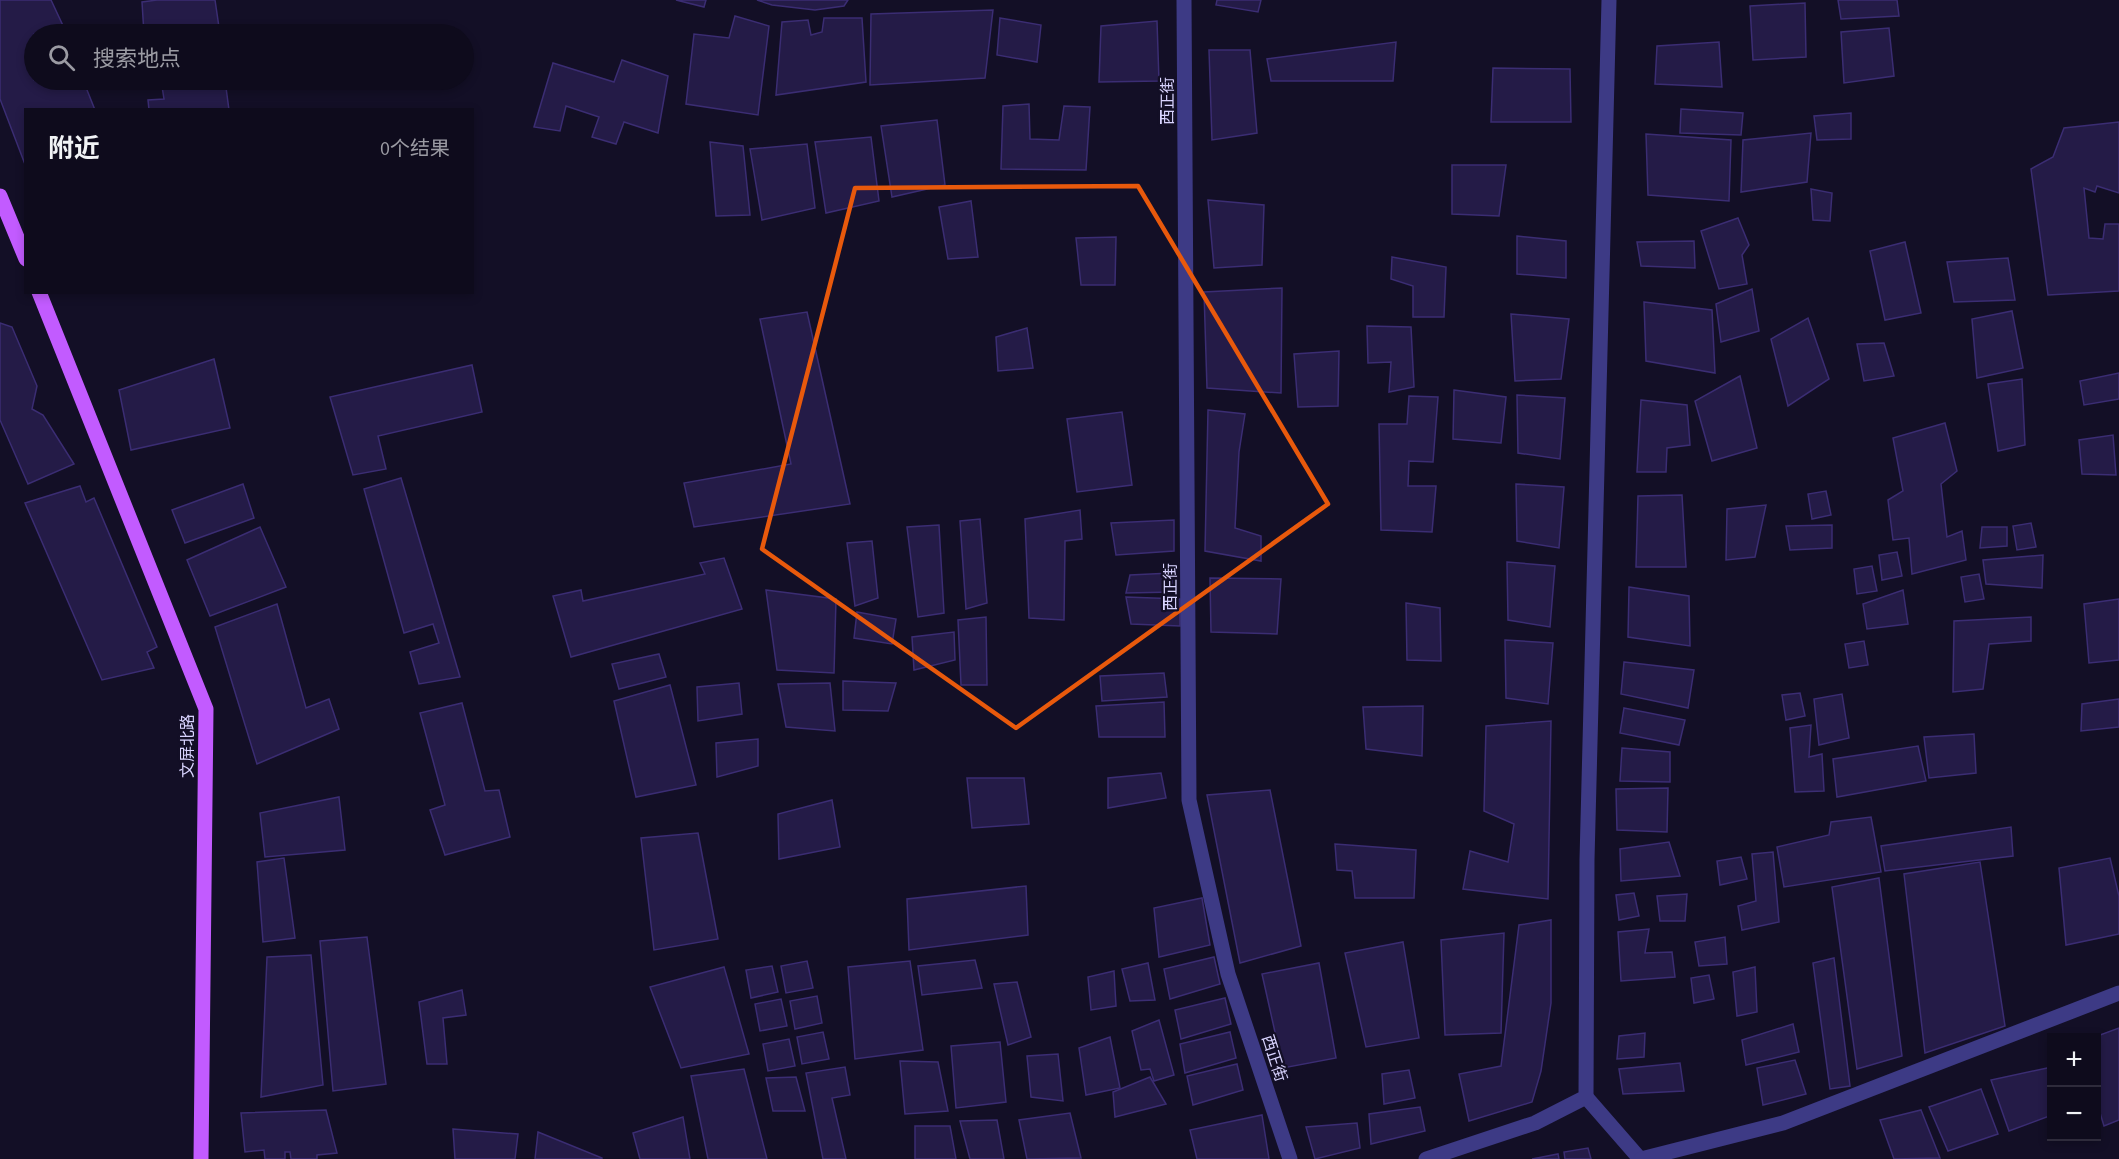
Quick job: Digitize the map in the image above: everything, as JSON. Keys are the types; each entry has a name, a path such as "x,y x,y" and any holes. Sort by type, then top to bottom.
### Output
{"main road":[{"path":"0,196 24,254"},
{"name":"文屏北路","path":"40,294 206,709 201,1159"}],"street":[{"name":"西正街","path":"1184,0 1189,800 1228,974 1290,1159"},
{"path":"1609,0 1587,860 1586,1098 1640,1159 1783,1123 2119,993"},
{"path":"1426,1159 1535,1123 1586,1098"}],"highlighted area":[{"path":"1138,186 1328,504 1016,728 762,549 855,188"}],"building":[{"path":"0,0 51,0 62,24 24,24 24,90 87,90 94,108 24,108 24,162 0,99"},
{"path":"215,0 219,24 143,24 142,2"},
{"path":"676,0 706,0 704,7"},
{"path":"757,0 848,0 844,6 815,10 772,5"},
{"path":"1217,0 1261,0 1258,12 1216,5"},
{"path":"1838,0 1897,0 1899,16 1841,19"},
{"path":"1805,3 1806,57 1753,60 1750,6"},
{"path":"993,10 985,78 870,85 871,14"},
{"path":"735,16 769,26 758,115 686,104 694,34 729,38"},
{"path":"824,18 862,18 866,82 776,95 782,22 808,20 811,35 822,32"},
{"path":"1000,18 1041,25 1037,62 997,55"},
{"path":"1157,21 1159,81 1099,82 1101,26"},
{"path":"1889,28 1894,76 1844,83 1841,32"},
{"path":"1396,42 1393,81 1271,81 1267,59"},
{"path":"1719,42 1722,87 1655,84 1657,46"},
{"path":"1209,50 1250,50 1257,133 1212,140"},
{"path":"622,60 668,76 658,133 624,122 616,144 592,137 599,117 566,106 560,131 534,127 553,63 614,82"},
{"path":"1493,68 1570,69 1571,122 1491,122"},
{"path":"163,90 226,90 229,108 149,108 148,100 164,99"},
{"path":"1029,104 1030,139 1059,140 1064,106 1090,107 1086,170 1001,169 1003,106"},
{"path":"1681,109 1743,113 1741,135 1680,133"},
{"path":"1851,113 1851,139 1817,140 1814,116"},
{"path":"937,120 945,185 892,197 881,126"},
{"path":"2119,122 2119,193 2097,186 2095,192 2084,188 2089,238 2103,239 2105,224 2119,224 2119,291 2048,295 2031,169 2053,157 2064,128"},
{"path":"1811,133 1807,182 1741,192 1743,140"},
{"path":"1646,134 1731,140 1729,201 1648,195"},
{"path":"871,137 879,201 826,213 815,142"},
{"path":"710,142 743,146 750,215 716,216"},
{"path":"807,144 815,208 762,220 750,149"},
{"path":"1452,165 1506,165 1499,216 1452,214"},
{"path":"1811,189 1832,193 1830,221 1813,220"},
{"path":"1208,200 1264,205 1262,265 1214,268"},
{"path":"971,201 978,257 948,259 939,207"},
{"path":"1738,218 1749,245 1742,255 1747,284 1719,289 1701,231"},
{"path":"1517,236 1566,241 1566,278 1517,274"},
{"path":"1116,237 1115,285 1081,285 1076,238"},
{"path":"1694,241 1695,268 1641,266 1637,242"},
{"path":"1905,242 1921,313 1885,320 1870,251"},
{"path":"1392,257 1446,267 1444,317 1413,317 1413,286 1391,279"},
{"path":"2008,258 2015,300 1954,302 1947,262"},
{"path":"1282,288 1281,393 1207,388 1204,292"},
{"path":"1752,289 1759,331 1721,342 1716,304"},
{"path":"1644,302 1712,310 1715,373 1646,361"},
{"path":"2012,311 2023,368 1977,378 1972,319"},
{"path":"807,312 850,504 694,527 684,483 791,464 760,319"},
{"path":"1511,314 1569,319 1561,379 1515,381"},
{"path":"1808,318 1829,379 1788,406 1771,339"},
{"path":"0,323 12,327 37,386 32,409 43,415 74,464 28,484 0,420"},
{"path":"1367,326 1411,327 1414,387 1389,392 1391,362 1368,363"},
{"path":"1027,328 1033,368 998,371 996,337"},
{"path":"1884,343 1894,376 1864,381 1857,344"},
{"path":"1339,351 1338,406 1298,407 1294,354"},
{"path":"214,359 230,428 131,450 119,390"},
{"path":"472,365 482,412 378,436 386,469 353,475 330,397"},
{"path":"2119,373 2119,399 2084,405 2080,381"},
{"path":"1740,376 1757,448 1712,461 1695,401"},
{"path":"2022,379 2025,445 1998,451 1988,384"},
{"path":"1454,390 1506,397 1501,443 1453,439"},
{"path":"1517,395 1565,398 1560,459 1518,453"},
{"path":"1409,396 1438,397 1433,462 1409,461 1408,486 1436,486 1432,532 1381,530 1379,424 1407,424"},
{"path":"1641,400 1687,405 1690,445 1667,448 1666,472 1637,472"},
{"path":"1208,410 1245,414 1239,452 1235,528 1261,536 1261,561 1205,551"},
{"path":"1122,412 1132,485 1077,492 1067,419"},
{"path":"1945,423 1957,471 1941,484 1947,537 1962,531 1966,560 1912,574 1909,538 1893,540 1888,500 1903,491 1893,438"},
{"path":"2113,435 2116,475 2082,474 2079,440"},
{"path":"401,478 460,677 419,684 410,652 439,643 433,624 404,633 364,489"},
{"path":"243,484 254,518 185,543 172,510"},
{"path":"1516,484 1564,487 1559,548 1517,541"},
{"path":"80,486 86,502 94,498 157,647 147,652 154,668 102,680 25,503"},
{"path":"1826,491 1831,515 1812,519 1808,494"},
{"path":"1682,495 1686,567 1636,567 1638,496"},
{"path":"1766,505 1755,557 1726,560 1727,509"},
{"path":"1080,510 1082,539 1065,541 1064,620 1029,618 1025,519"},
{"path":"980,519 987,603 966,609 960,521"},
{"path":"1174,520 1174,551 1116,555 1111,523"},
{"path":"2031,523 2036,547 2017,550 2013,526"},
{"path":"939,525 944,613 918,617 907,527"},
{"path":"1832,525 1832,548 1790,550 1786,526"},
{"path":"260,527 286,587 210,616 187,560"},
{"path":"1982,527 2007,527 2007,546 1980,548"},
{"path":"872,541 878,598 855,606 847,543"},
{"path":"1897,552 1902,576 1882,580 1879,555"},
{"path":"2043,555 2042,588 1986,584 1983,560"},
{"path":"724,558 742,609 571,657 553,596 581,590 583,601 705,574 700,563"},
{"path":"1507,562 1555,566 1550,627 1508,620"},
{"path":"1872,566 1877,591 1857,594 1854,569"},
{"path":"1171,573 1174,592 1126,593 1130,575"},
{"path":"1979,574 1984,599 1965,602 1961,577"},
{"path":"1210,578 1281,579 1277,634 1211,632"},
{"path":"1629,587 1689,596 1690,646 1628,637"},
{"path":"766,590 836,599 834,673 777,670"},
{"path":"1903,590 1908,624 1867,629 1863,604"},
{"path":"1126,597 1180,599 1180,626 1131,624"},
{"path":"2119,599 2119,660 2089,663 2084,604"},
{"path":"1406,603 1440,608 1441,661 1407,660"},
{"path":"277,604 306,708 329,699 339,729 257,764 215,627"},
{"path":"857,612 896,619 892,644 854,638"},
{"path":"986,617 987,685 961,685 958,620"},
{"path":"2031,617 2031,641 1989,644 1983,689 1953,692 1954,621"},
{"path":"954,632 955,660 914,670 912,637"},
{"path":"1505,640 1553,643 1548,704 1506,698"},
{"path":"1864,641 1868,665 1849,668 1845,644"},
{"path":"659,654 666,677 619,689 612,664"},
{"path":"1624,662 1694,670 1688,708 1621,694"},
{"path":"1164,673 1167,697 1102,701 1100,676"},
{"path":"843,681 896,683 888,711 843,710"},
{"path":"739,683 742,714 698,721 697,687"},
{"path":"830,683 835,731 786,727 778,684"},
{"path":"670,685 696,785 636,797 614,701"},
{"path":"1800,693 1805,716 1786,720 1782,695"},
{"path":"1842,694 1849,738 1819,745 1814,699"},
{"path":"2119,699 2119,727 2081,731 2082,704"},
{"path":"1164,702 1165,737 1099,737 1096,706"},
{"path":"462,703 485,791 499,790 510,837 445,855 430,810 445,805 420,713"},
{"path":"1423,706 1422,756 1366,749 1363,707"},
{"path":"1624,708 1685,720 1679,745 1620,733"},
{"path":"1551,721 1548,899 1463,889 1470,851 1508,862 1514,824 1484,811 1486,726"},
{"path":"1811,725 1809,757 1822,754 1824,791 1795,792 1790,728"},
{"path":"1974,734 1976,773 1929,778 1924,737"},
{"path":"758,739 758,766 717,777 716,743"},
{"path":"1918,746 1926,781 1837,797 1833,759"},
{"path":"1622,748 1670,752 1670,782 1620,781"},
{"path":"1161,773 1166,798 1108,808 1108,778"},
{"path":"967,778 1024,778 1029,824 972,828"},
{"path":"1668,788 1667,832 1617,830 1616,789"},
{"path":"1270,790 1301,946 1240,963 1207,795"},
{"path":"339,797 345,850 265,857 260,813"},
{"path":"832,800 840,847 779,859 778,814"},
{"path":"1871,817 1881,872 1784,887 1777,847 1829,835 1831,822"},
{"path":"2011,827 2013,856 1885,871 1881,846"},
{"path":"698,833 718,939 654,950 641,838"},
{"path":"1669,842 1680,876 1621,881 1620,849"},
{"path":"1335,844 1416,850 1414,898 1355,898 1352,871 1337,870"},
{"path":"1773,852 1779,922 1742,930 1738,906 1756,901 1752,854"},
{"path":"1741,857 1747,879 1720,885 1717,861"},
{"path":"284,858 295,938 263,942 257,862"},
{"path":"2110,858 2119,896 2119,934 2066,945 2059,868"},
{"path":"1980,862 2005,1026 1925,1053 1904,874"},
{"path":"1879,878 1902,1056 1857,1069 1832,887"},
{"path":"1026,886 1028,935 909,950 907,899"},
{"path":"1634,893 1639,916 1619,920 1616,895"},
{"path":"1687,894 1685,921 1660,921 1657,896"},
{"path":"1202,898 1210,945 1159,957 1154,908"},
{"path":"1551,920 1551,1003 1541,1071 1532,1102 1469,1121 1459,1074 1501,1066 1519,925"},
{"path":"1649,929 1645,953 1672,952 1675,977 1621,981 1618,932"},
{"path":"1504,933 1501,1033 1445,1035 1441,940"},
{"path":"367,937 386,1084 333,1091 320,941"},
{"path":"1725,937 1727,964 1699,966 1695,942"},
{"path":"1403,942 1419,1038 1366,1047 1345,953"},
{"path":"311,955 323,1085 261,1097 267,957"},
{"path":"1214,957 1220,984 1170,999 1164,969"},
{"path":"1834,958 1850,1086 1830,1089 1813,963"},
{"path":"975,960 982,988 922,995 918,966"},
{"path":"807,961 813,988 786,993 781,966"},
{"path":"910,961 923,1050 855,1059 848,967"},
{"path":"1148,963 1155,1000 1130,1001 1122,969"},
{"path":"1319,963 1336,1058 1283,1068 1262,974"},
{"path":"772,966 778,992 751,998 746,970"},
{"path":"724,967 749,1054 681,1068 650,987"},
{"path":"1755,967 1757,1012 1737,1016 1733,972"},
{"path":"1114,971 1116,1006 1091,1010 1088,977"},
{"path":"1709,975 1714,999 1694,1003 1691,978"},
{"path":"1017,982 1031,1037 1008,1045 994,984"},
{"path":"462,990 466,1015 443,1018 447,1064 427,1064 419,1002"},
{"path":"817,996 822,1023 795,1029 790,1001"},
{"path":"1225,998 1231,1024 1181,1039 1175,1010"},
{"path":"781,999 787,1026 760,1031 755,1004"},
{"path":"1159,1020 1174,1075 1154,1081 1150,1069 1141,1070 1132,1031"},
{"path":"1793,1024 1799,1052 1746,1065 1742,1040"},
{"path":"2119,1028 2119,1120 2104,1126 2101,1116 2101,1035"},
{"path":"823,1032 829,1059 802,1064 797,1037"},
{"path":"1230,1032 1236,1058 1185,1073 1180,1044"},
{"path":"1645,1033 1644,1057 1617,1059 1619,1036"},
{"path":"1110,1037 1120,1088 1086,1095 1079,1048"},
{"path":"789,1039 795,1066 768,1071 763,1044"},
{"path":"1000,1042 1006,1102 956,1108 951,1046"},
{"path":"1058,1054 1063,1101 1031,1097 1027,1056"},
{"path":"1795,1060 1806,1094 1763,1105 1757,1068"},
{"path":"900,1061 938,1062 948,1111 905,1114"},
{"path":"1680,1063 1684,1091 1623,1094 1619,1069"},
{"path":"1237,1064 1243,1090 1193,1105 1187,1076"},
{"path":"845,1067 850,1095 832,1098 846,1159 823,1159 806,1073"},
{"path":"2047,1068 2047,1117 2009,1131 1991,1080"},
{"path":"744,1069 767,1159 708,1159 691,1076"},
{"path":"1409,1070 1415,1098 1384,1104 1382,1074"},
{"path":"796,1077 805,1111 773,1111 766,1078"},
{"path":"1150,1077 1166,1104 1115,1117 1113,1092"},
{"path":"1981,1089 1998,1134 1948,1151 1929,1107"},
{"path":"1420,1107 1425,1131 1371,1144 1369,1114"},
{"path":"326,1110 337,1153 317,1155 317,1159 291,1159 290,1152 285,1152 285,1159 265,1159 264,1150 245,1152 241,1113"},
{"path":"1921,1110 1940,1158 1894,1159 1880,1120"},
{"path":"1070,1113 1081,1158 1027,1159 1019,1120"},
{"path":"1262,1115 1269,1159 1197,1159 1190,1130"},
{"path":"683,1117 690,1159 640,1159 633,1133"},
{"path":"997,1120 1004,1159 970,1159 960,1121"},
{"path":"1357,1123 1360,1148 1315,1159 1306,1127"},
{"path":"915,1126 950,1126 956,1159 915,1159"},
{"path":"453,1129 518,1134 515,1159 455,1159"},
{"path":"538,1132 602,1158 602,1159 535,1159"},
{"path":"1588,1148 1591,1159 1565,1159 1564,1152"},
{"path":"1558,1154 1559,1159 1532,1159"}]}
